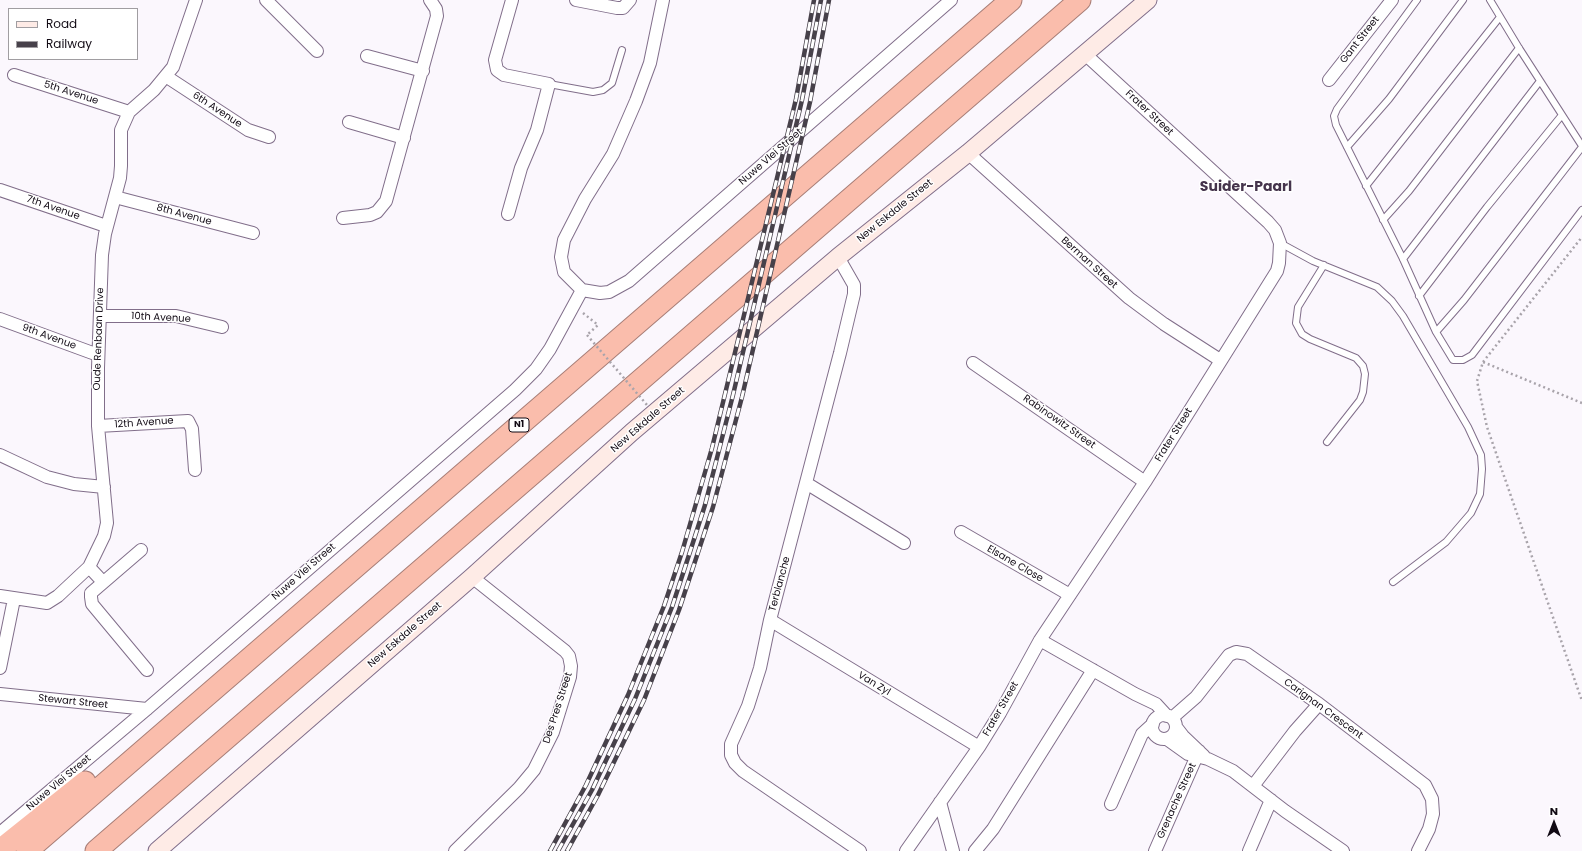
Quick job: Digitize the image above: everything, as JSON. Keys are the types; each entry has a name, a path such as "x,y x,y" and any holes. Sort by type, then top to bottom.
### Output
{"highway":[{"name":"N1","path":"26,851 1011,0"},
{"path":"96,851 1080,0"},
{"path":"0,850 348,573"}],"street":[{"name":"Oude Renbaan Drive","path":"89,567 104,536 107,523 98,426 98,354 102,255 106,226 115,197 121,166 121,130 129,112 167,77 178,56 196,0"},
{"path":"266,0 317,51"},
{"path":"343,218 370,216 382,207 389,195 437,16 436,9 430,0"},
{"path":"508,214 521,168 537,130 549,84 504,75 497,70 495,60 512,0"},
{"path":"576,0 618,8 622,8 630,0"},
{"path":"582,290 564,272 561,257 564,240 585,199 613,154 636,101 650,63 663,0"},
{"name":"Nuwe Vlei Street","path":"0,833 147,710 515,390 536,369 550,349 582,290 600,293 609,292 629,281 951,0"},
{"name":"New Eskdale Street","path":"156,851 472,577 632,432 838,257 968,153 1148,0"},
{"name":"Gant Street","path":"1329,80 1392,0"},
{"name":"Frater Street","path":"906,851 979,747 1000,713 1040,640 1145,482 1277,271 1280,258 1280,243 1275,230 1268,222 1085,54"},
{"path":"367,56 423,71"},
{"name":"5th Avenue","path":"14,75 129,112"},
{"name":"6th Avenue","path":"167,77 248,130 270,137"},
{"path":"349,122 404,138"},
{"name":"Berman Street","path":"968,153 1129,298 1164,324 1220,360"},
{"name":"7th Avenue","path":"0,190 106,226"},
{"name":"8th Avenue","path":"115,197 254,233"},
{"name":"Terblanche","path":"838,257 854,285 854,294 770,620 760,668 748,706 735,732 731,744 732,755 735,763 743,771 860,851"},
{"name":"10th Avenue","path":"100,316 176,316 222,326"},
{"name":"9th Avenue","path":"0,319 98,354"},
{"name":"Rabinowitz Street","path":"973,363 1145,482"},
{"name":"12th Avenue","path":"98,426 188,421 192,429 195,470"},
{"path":"0,455 47,477 74,484 104,487"},
{"path":"806,483 904,543"},
{"name":"Elsane Close","path":"961,532 1070,595"},
{"path":"141,550 91,593 92,604 147,670"},
{"path":"0,596 39,603 52,601 89,567 103,582"},
{"name":"Des Pres Street","path":"455,851 519,788 534,770 553,732 572,666 570,656 565,650 472,577"},
{"path":"0,668 14,599"},
{"name":"Van Zyl","path":"770,620 979,747"},
{"path":"1040,640 1135,694 1201,756"},
{"name":"Carignan Crescent","path":"1165,721 1196,697 1226,658 1236,652 1247,654 1319,704 1425,785 1432,799 1433,814 1429,828 1418,851"},
{"path":"975,851 992,829 1093,670"},
{"name":"Stewart Street","path":"0,694 147,710"},
{"path":"1253,786 1295,731 1319,704"},
{"path":"1165,721 1153,730 1181,750 1201,756 1233,772 1343,851"},
{"path":"1134,756 1148,740 1175,733 1165,721"},
{"path":"1111,804 1134,756 1142,734 1165,721"},
{"name":"Grenache Street","path":"1155,851 1201,756"},
{"path":"1249,851 1271,800"},
{"path":"940,802 952,851"}],"lane":[{"path":"1417,0 1335,112 1335,123 1403,259 1436,332 1453,360 1463,360 1472,354 1582,210"},
{"path":"1347,147 1389,99 1463,0"},
{"path":"1436,332 1464,300 1582,146 1518,48 1490,0"},
{"path":"1366,186 1500,17"},
{"path":"1383,220 1409,191 1518,48"},
{"path":"549,84 593,92 604,90 612,83 622,50"},
{"path":"1403,259 1540,81"},
{"path":"1419,296 1487,207 1562,115"},
{"path":"1280,243 1324,265 1368,283 1381,290 1392,301 1403,316 1468,427 1481,455 1482,469 1480,494 1471,513 1446,542 1393,582"},
{"path":"1324,265 1298,307 1296,323 1302,334 1310,339 1356,358 1363,366 1365,374 1363,392 1360,400 1327,442"}],"path":[{"path":"1582,237 1483,362 1477,381 1487,427 1582,701"},
{"path":"581,311 598,325 587,335 647,405"},
{"path":"1483,362 1582,403"}],"railway":[{"path":"550,851 586,785 628,695 664,606 682,552 712,448 796,99 814,0"},
{"path":"558,851 592,790 635,699 672,607 705,505 733,395 802,100 821,0"},
{"path":"567,851 598,795 644,700 679,610 713,507 742,397 810,102 829,0"}],"district":[{"name":"Suider-Paarl","path":"1246,187"}]}
